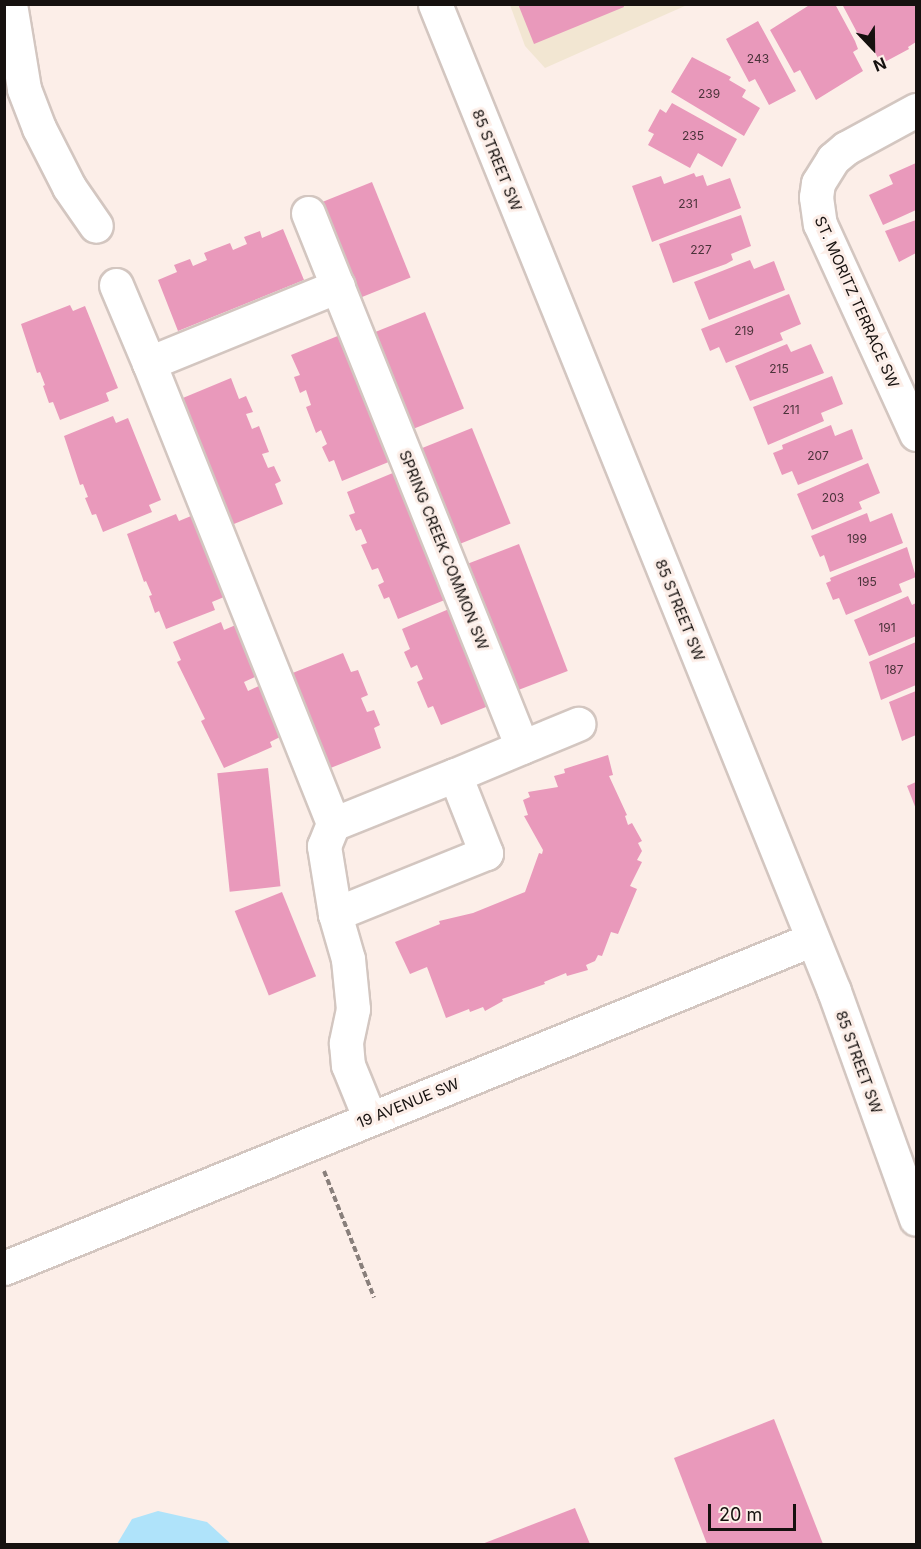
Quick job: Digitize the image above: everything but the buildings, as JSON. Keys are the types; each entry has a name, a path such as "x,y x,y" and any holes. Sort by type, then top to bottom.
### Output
{"street":[{"path":"10,4 24,89 39,128 69,187 96,226"},
{"name":"85 STREET SW","path":"435,4 813,939 916,1219"},
{"name":"ST. MORITZ TERRACE SW","path":"916,110 846,148 833,159 818,183 816,196 820,224 916,434"},
{"name":"SPRING CREEK COMMON SW","path":"308,213 522,747"},
{"path":"116,285 333,824 324,846 335,914 348,959 353,1009 346,1043 348,1065 370,1119"},
{"path":"149,363 338,286"},
{"path":"333,824 578,724"},
{"path":"335,914 486,853 455,774"},
{"name":"19 AVENUE SW","path":"4,1268 813,939"}],"path":[{"path":"313,1143 374,1297"}],"shaded area":[{"path":"510,5 687,5 545,68 525,46"}],"water":[{"path":"158,1511 207,1522 231,1544 117,1544 132,1519"}]}
